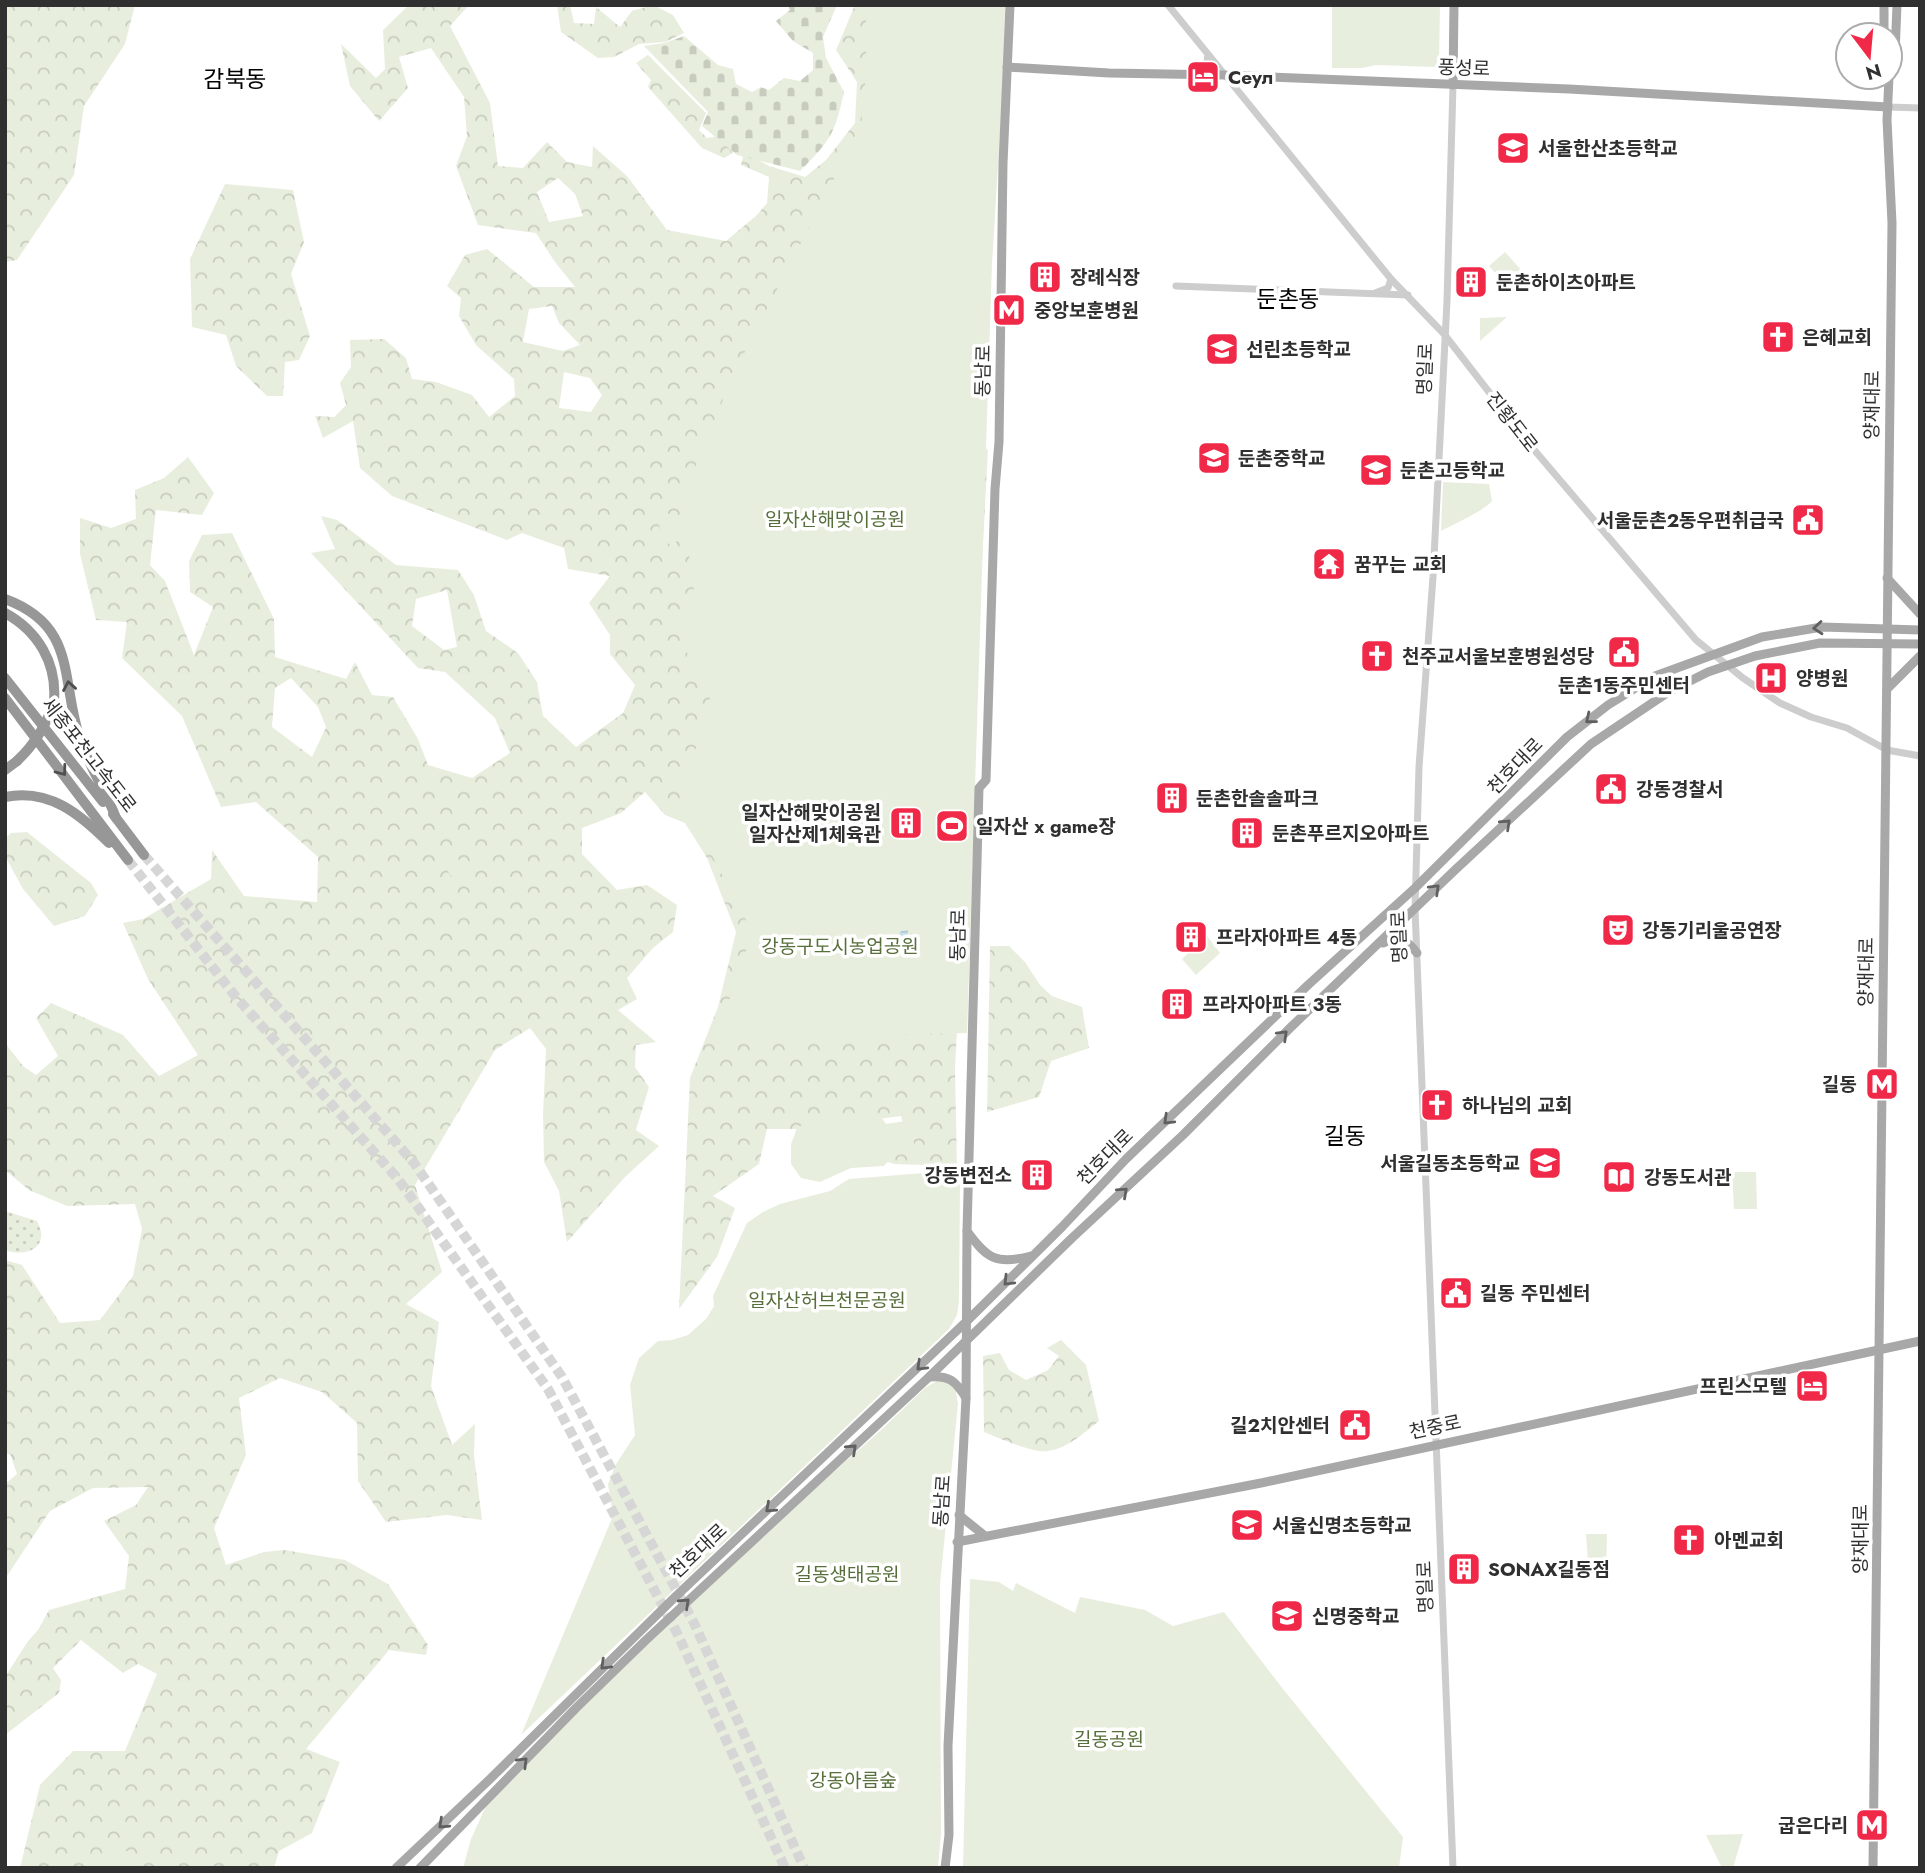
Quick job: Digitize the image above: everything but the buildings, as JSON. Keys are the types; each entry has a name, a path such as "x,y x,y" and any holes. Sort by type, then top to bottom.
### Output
{"highway":[{"path":"5,599 33,613 54,636 64,659 79,737 116,818"},
{"path":"5,613 29,630 44,649 52,671 54,701 38,738 5,770"},
{"name":"세종포천고속도로","path":"5,678 145,855"},
{"name":"세종포천고속도로","path":"5,698 128,860 88,821 61,803 34,796 5,797"}],"main road":[{"name":"동남로","path":"946,1868 949,1835 948,1746 968,1340 967,1231 979,788 986,780 995,489 999,442 1010,5"},
{"name":"명일로","path":"1453,85 1454,5"},
{"name":"풍성로","path":"1007,67 1453,85 1888,107"},
{"name":"양재대로","path":"1873,1868 1892,223 1889,91"},
{"path":"1887,578 1920,614"},
{"name":"천호대로","path":"396,1868 673,1599 968,1320 1126,1159 1308,985 1415,888 1567,737 1608,705 1655,676 1762,637 1822,627 1920,630"},
{"name":"천호대로","path":"420,1868 646,1640 929,1377 1183,1135 1281,1037 1591,744 1670,691 1727,665 1783,649 1820,643 1920,644"},
{"path":"1887,690 1920,656"},
{"path":"1378,945 1393,939 1403,939 1407,940 1417,953"},
{"path":"967,1231 980,1249 999,1260 1010,1261 1033,1256"},
{"name":"천중로","path":"957,1542 1261,1483 1920,1341"},
{"path":"929,1377 949,1378 957,1384 966,1398"},
{"path":"958,1515 985,1536"}],"street":[{"name":"진황도로","path":"1168,5 1391,279 1444,334 1530,445 1696,640 1780,703 1811,717 1847,728 1887,750 1920,756"},
{"path":"1205,74 1208,55"},
{"name":"명일로","path":"1453,85 1432,596 1419,767 1415,888 1453,1868"},
{"name":"풍성로","path":"1888,107 1920,108"},
{"path":"1370,295 1388,288 1391,279"},
{"path":"1176,286 1408,295"}],"green space":[{"path":"5,5 135,5 125,44 84,106 74,175 17,260 5,262"},
{"name":"강동구도시농업공원","path":"409,5 469,5 450,26 490,103 498,166 523,168 547,142 567,162 592,167 593,146 627,176 667,230 726,241 767,203 769,177 741,165 744,152 769,166 805,177 826,160 855,123 857,82 836,50 855,5 960,5 971,436 988,450 955,1068 957,1166 894,1164 885,1161 909,1147 901,1116 801,1129 767,1129 759,1164 713,1196 735,1208 717,1257 679,1309 690,1078 718,1007 736,932 707,858 685,823 665,815 645,792 621,813 582,828 582,854 617,890 647,885 677,905 673,932 653,948 627,978 637,999 618,1010 656,1042 636,1045 635,1067 649,1087 636,1130 659,1146 625,1177 567,1242 559,1191 544,1162 546,1049 530,1028 495,1050 415,1185 442,1272 406,1304 439,1322 431,1386 452,1445 475,1424 474,1455 482,1520 447,1515 386,1522 358,1481 357,1423 322,1392 280,1378 239,1398 246,1455 214,1528 226,1565 264,1552 284,1550 345,1560 388,1584 428,1645 426,1655 389,1650 306,1749 340,1762 312,1833 279,1851 274,1868 20,1868 40,1785 73,1751 125,1751 157,1674 138,1664 123,1673 81,1640 53,1668 61,1680 59,1693 5,1735 5,1677 49,1610 125,1589 129,1556 104,1521 136,1505 148,1487 93,1488 50,1511 5,1579 5,1484 17,1474 10,1454 5,1453 5,1260 22,1265 60,1323 100,1320 133,1276 142,1229 135,1204 67,1206 29,1190 5,1170 5,1043 23,1066 36,1075 58,1056 36,1018 51,1003 123,1035 159,1076 198,1055 148,979 123,923 143,919 211,879 212,850 244,896 317,902 318,857 256,802 221,807 182,716 122,658 127,622 96,620 80,554 80,518 111,528 136,519 135,490 164,478 188,457 214,493 202,515 156,510 150,565 165,581 194,655 213,607 190,592 189,561 202,535 232,533 274,619 275,657 346,679 355,662 372,695 393,697 418,739 428,765 472,778 510,753 495,718 445,672 418,668 311,553 335,549 321,516 337,520 396,565 458,570 474,595 486,631 518,653 537,682 543,716 576,747 623,713 635,685 610,654 610,635 589,603 610,576 568,569 564,548 522,533 507,540 392,496 360,468 353,421 323,438 315,416 334,417 346,405 340,383 351,367 350,340 384,339 406,358 412,379 436,382 472,395 489,417 515,396 514,379 476,345 459,316 461,298 447,286 465,255 487,249 534,287 575,287 536,233 478,225 456,166 467,136 464,97 431,48 399,57 408,88 379,121 350,86 341,44 376,78 385,69 383,30","holes":["558,178 575,194 583,216 549,222 537,192","552,306 559,323 580,345 563,351 523,342 529,309","564,372 590,378 602,395 591,412 559,408","447,590 457,647 444,650 412,626 416,599","291,678 318,707 326,727 312,757 272,727 275,688"]},
{"path":"557,5 570,5 574,23 594,24 596,7 620,27 632,11 653,5 673,15 684,33 665,42 639,44 614,57 598,58 561,32"},
{"path":"788,5 837,5 823,37 826,58 844,92 838,118 830,136 800,171 737,155 702,126 708,112 644,46 684,36 718,65 733,69 736,84 752,92 761,87 769,90 784,78 800,81 813,70 813,53 793,41 776,21 790,10"},
{"name":"일자산해맞이공원","path":"866,5 1005,5 992,264 967,1033 707,1038 731,996 753,933 706,844 685,815 681,777 697,746 712,703 681,641 694,587 681,502 733,375 861,126 866,74"},
{"path":"1332,5 1440,5 1439,63 1434,67 1376,65 1332,68"},
{"path":"648,55 706,113 699,130 707,138 719,136 733,153 724,158 702,148 648,87 651,80 636,63"},
{"path":"225,184 293,190 304,242 291,274 310,336 299,360 285,362 283,396 267,396 236,366 226,335 192,327 190,259"},
{"path":"1505,252 1522,271 1506,285 1489,266"},
{"path":"1507,317 1480,341 1480,318"},
{"path":"1443,482 1489,484 1492,501 1441,531"},
{"path":"664,511 671,515 681,529 675,544 670,545 659,525 657,518"},
{"path":"27,832 91,883 98,895 85,916 54,926 23,889 5,856 5,839 11,833"},
{"path":"454,853 467,871 454,880 441,862"},
{"path":"1207,936 1220,953 1196,975 1182,959"},
{"path":"990,946 1009,946 1052,996 1082,1007 1089,1048 1051,1061 1039,1097 987,1112"},
{"path":"823,1113 834,1119 879,1114 886,1124 911,1120 915,1151 893,1156 884,1166 851,1168 820,1182 801,1178 791,1164 791,1144 797,1128"},
{"name":"일자산허브천문공원","path":"936,1172 951,1175 960,1185 959,1301 957,1315 949,1329 521,1735 613,1516 608,1484 616,1464 635,1435 630,1385 639,1358 658,1341 688,1335 706,1319 714,1306 713,1296 747,1223 763,1212 780,1204 830,1191 849,1179"},
{"path":"1732,1172 1756,1172 1757,1209 1734,1209"},
{"path":"5,1211 37,1221 41,1230 39,1244 28,1251 5,1250"},
{"path":"1061,1340 1086,1365 1099,1421 1068,1444 1047,1451 1025,1447 984,1432 983,1356 1000,1353 1009,1370 1026,1380 1048,1370 1059,1356 1047,1348"},
{"path":"940,1379 955,1386 958,1404 940,1584 941,1834 938,1868 463,1868 471,1839 495,1786 679,1608 925,1388"},
{"path":"1586,1534 1607,1534 1606,1577 1589,1576"},
{"name":"길동공원","path":"970,1579 999,1582 1013,1591 1016,1583 1075,1613 1080,1597 1145,1610 1173,1626 1224,1612 1403,1837 1399,1868 963,1868"},
{"path":"1743,1834 1733,1868 1722,1868 1706,1835"},
{"path":"127,1851 136,1856 139,1868 90,1868 106,1855"}],"water":[{"path":"908,930 907,951 904,953 896,948 894,943 901,931"}],"tunnel":[{"path":"144,855 414,1163 562,1377 694,1623 804,1868"},
{"path":"128,860 236,997 398,1179 548,1389 677,1633 785,1868"}],"place":[{"name":"Сеул","path":"1203,77"},
{"name":"서울한산초등학교","path":"1513,148"},
{"name":"장례식장","path":"1045,277"},
{"name":"둔촌하이츠아파트","path":"1471,282"},
{"name":"중앙보훈병원","path":"1009,310"},
{"name":"은혜교회","path":"1778,337"},
{"name":"선린초등학교","path":"1222,349"},
{"name":"둔촌중학교","path":"1214,458"},
{"name":"둔촌고등학교","path":"1376,470"},
{"name":"서울둔촌2동우편취급국","path":"1808,520"},
{"name":"꿈꾸는 교회","path":"1329,564"},
{"name":"둔촌1동주민센터","path":"1624,652"},
{"name":"천주교서울보훈병원성당","path":"1377,656"},
{"name":"양병원","path":"1771,678"},
{"name":"강동경찰서","path":"1611,789"},
{"name":"둔촌한솔솔파크","path":"1172,798"},
{"name":"일자산해맞이공원 일자산제1체육관","path":"906,823"},
{"name":"일자산 x game장","path":"952,826"},
{"name":"둔촌푸르지오아파트","path":"1247,833"},
{"name":"강동기리울공연장","path":"1618,930"},
{"name":"프라자아파트 4동","path":"1191,937"},
{"name":"프라자아파트 3동","path":"1177,1004"},
{"name":"길동","path":"1882,1084"},
{"name":"하나님의 교회","path":"1437,1105"},
{"name":"서울길동초등학교","path":"1545,1163"},
{"name":"강동변전소","path":"1037,1175"},
{"name":"강동도서관","path":"1619,1177"},
{"name":"길동 주민센터","path":"1456,1293"},
{"name":"프린스모텔","path":"1812,1386"},
{"name":"길2치안센터","path":"1355,1425"},
{"name":"서울신명초등학교","path":"1247,1525"},
{"name":"아멘교회","path":"1689,1540"},
{"name":"SONAX길동점","path":"1464,1569"},
{"name":"신명중학교","path":"1287,1616"},
{"name":"굽은다리","path":"1872,1825"}],"district":[{"name":"감북동","path":"235,79"},
{"name":"둔촌동","path":"1288,299"},
{"name":"길동","path":"1345,1136"}],"park label":[{"name":"길동생태공원","path":"847,1574"},
{"name":"강동아름숲","path":"853,1780"}]}
